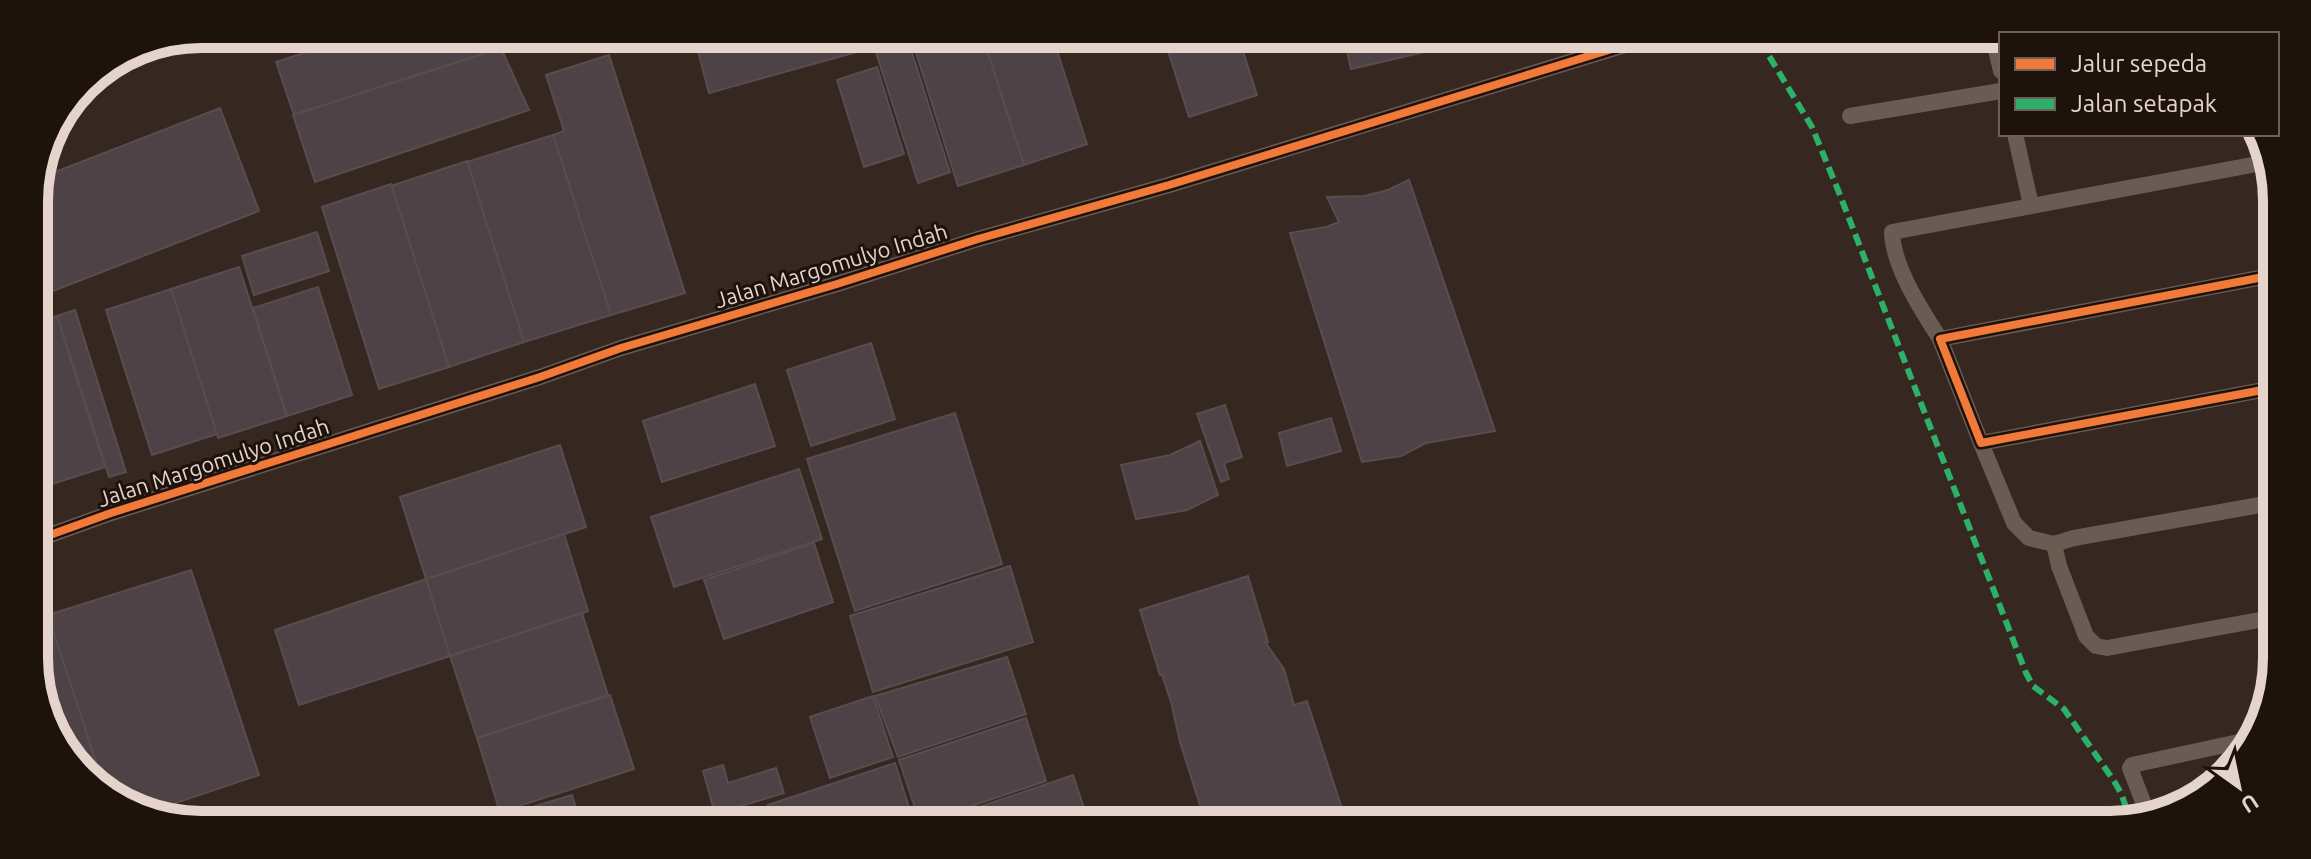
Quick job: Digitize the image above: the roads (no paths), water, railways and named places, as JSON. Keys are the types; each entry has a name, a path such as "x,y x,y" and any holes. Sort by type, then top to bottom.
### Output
{"street":[{"name":"Jalan Margomulyo Indah","path":"48,536 540,377 634,343 1169,185 1615,48"},
{"path":"1850,116 1999,91"},
{"path":"2015,136 2031,205"},
{"path":"2259,164 1892,232 1892,247 1920,308 1940,339 2014,523 2029,538 2054,544 2263,504"},
{"path":"1940,339 2263,277"},
{"path":"1981,443 2263,390"},
{"path":"2054,544 2059,566 2086,636 2096,646 2107,648 2263,619"},
{"path":"2145,807 2130,768 2132,765 2238,742"}]}
